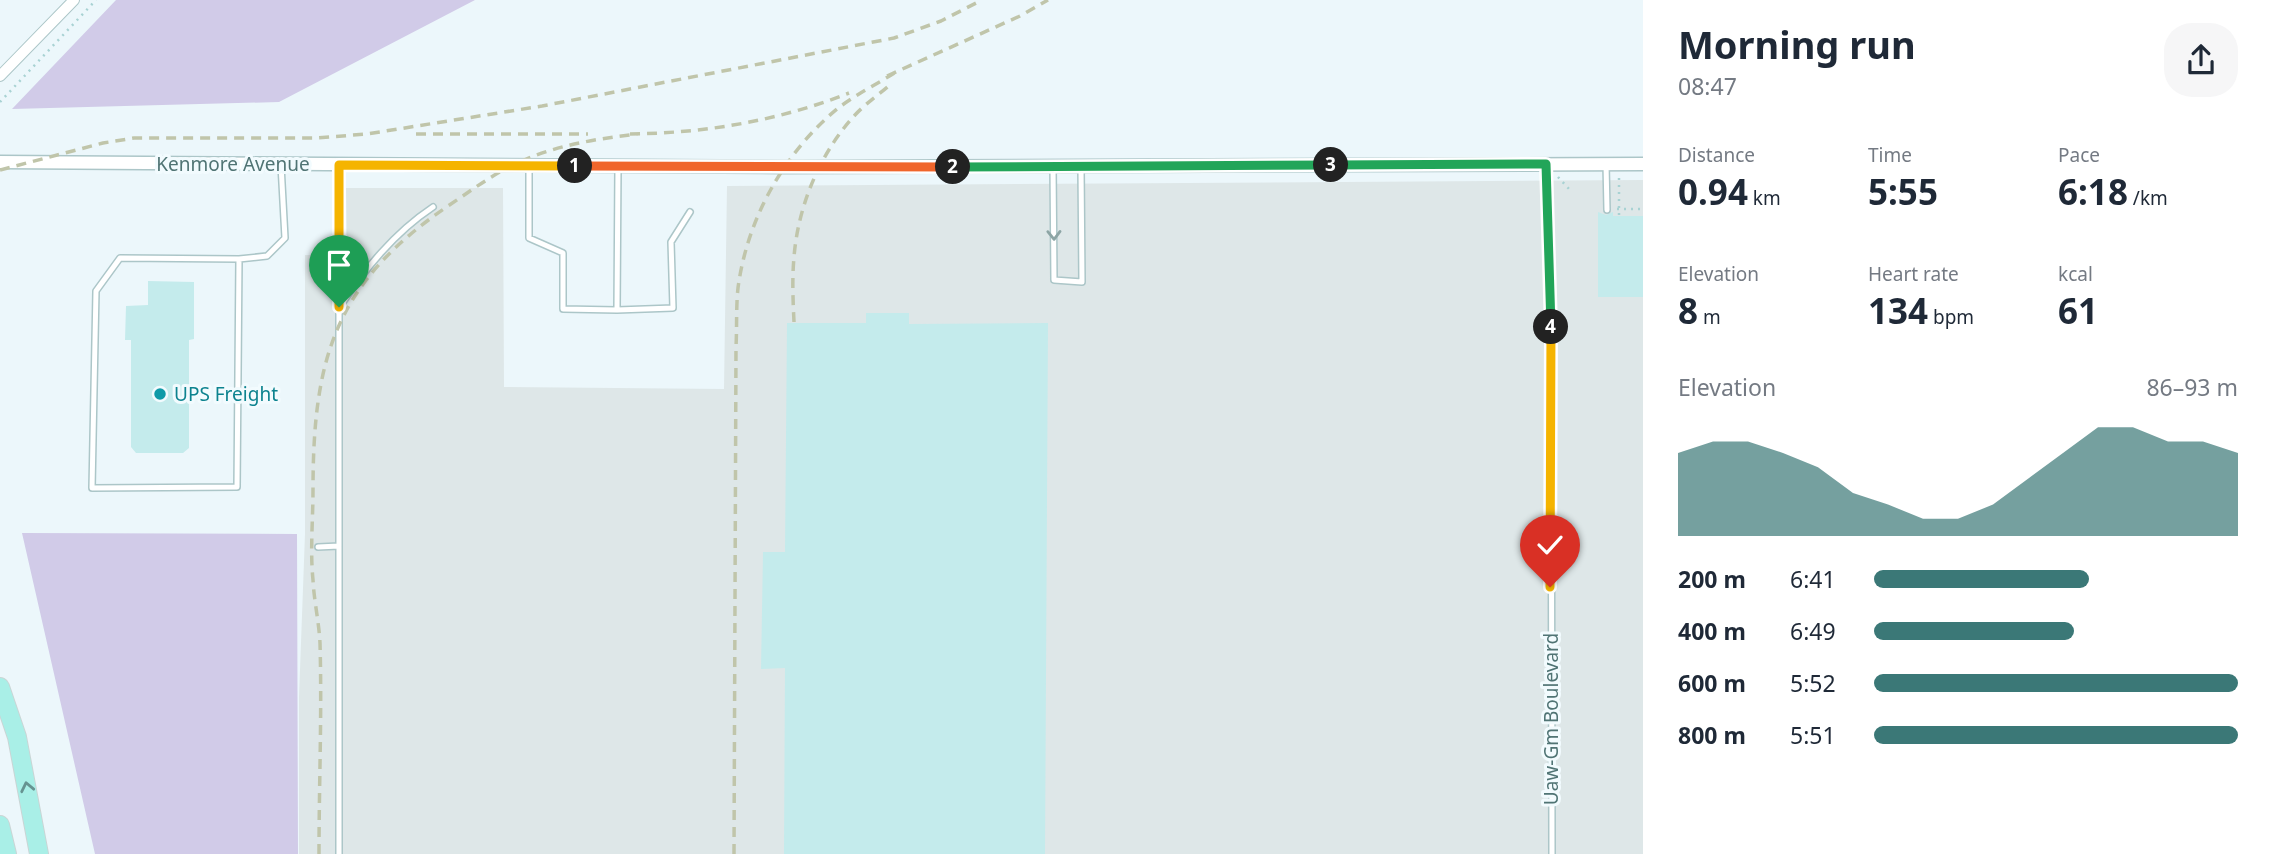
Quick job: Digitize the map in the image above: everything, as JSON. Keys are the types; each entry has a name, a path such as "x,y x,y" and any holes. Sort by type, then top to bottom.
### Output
{"highway":[{"path":"0,687 17,737 39,854"},
{"path":"0,825 7,854"}],"street":[{"path":"0,76 74,0"},
{"name":"Kenmore Avenue","path":"0,162 618,167 1643,164"}],"lane":[{"name":"Uaw-Gm Boulevard","path":"1546,164 1551,277 1552,854"},
{"path":"1606,164 1607,210"},
{"path":"239,259 237,487 92,488 96,291 120,258 239,259 267,256 285,238 281,165"},
{"path":"339,165 339,854"},
{"path":"529,166 529,238 564,253 563,309 673,308 671,242 690,212"},
{"path":"1053,166 1054,280 1082,282 1082,166"},
{"path":"617,310 618,167"},
{"path":"339,307 372,262 397,234 433,206"},
{"path":"318,547 339,546"}],"path":[{"path":"0,102 96,0"},
{"path":"1619,178 1619,215"},
{"path":"1617,209 1643,209"}],"shaded area":[{"path":"116,0 475,0 279,102 12,109"},
{"path":"1643,180 1643,854 299,854 299,697 305,534 305,255 347,255 346,188 503,188 504,387 724,389 727,186"},
{"path":"22,533 297,534 298,854 95,854"}],"building":[{"path":"1598,212 1606,215 1613,212 1613,216 1643,216 1643,297 1598,297"},
{"name":"UPS Freight","path":"148,281 194,282 194,339 189,340 189,448 183,453 136,453 131,447 131,340 125,340 126,306 148,305"},
{"path":"866,313 909,313 909,324 1048,323 1045,854 784,854 785,668 761,669 763,552 785,552 787,323 866,323"}],"railway":[{"path":"0,170 103,143 134,138 316,138 367,134 542,106 894,38 941,21 982,0"},
{"path":"887,76 1020,16 1048,0"},
{"path":"734,854 736,347 737,295 743,262 759,213 771,189 800,146 837,109 896,72"},
{"path":"794,322 793,273 796,238 813,181 842,130 859,111 892,83"},
{"path":"630,134 741,124 796,111 849,93"},
{"path":"416,134 588,134"},
{"path":"319,854 321,722 320,643 312,558 314,443 318,401 326,362 338,327 356,295 379,264 410,235 487,180 526,159 557,148 638,134"}],"place":[{"name":"UPS Freight","path":"160,394"}],"route":[{"path":"339,307 339,165 784,167 1546,164 1551,277 1550,587"}]}
